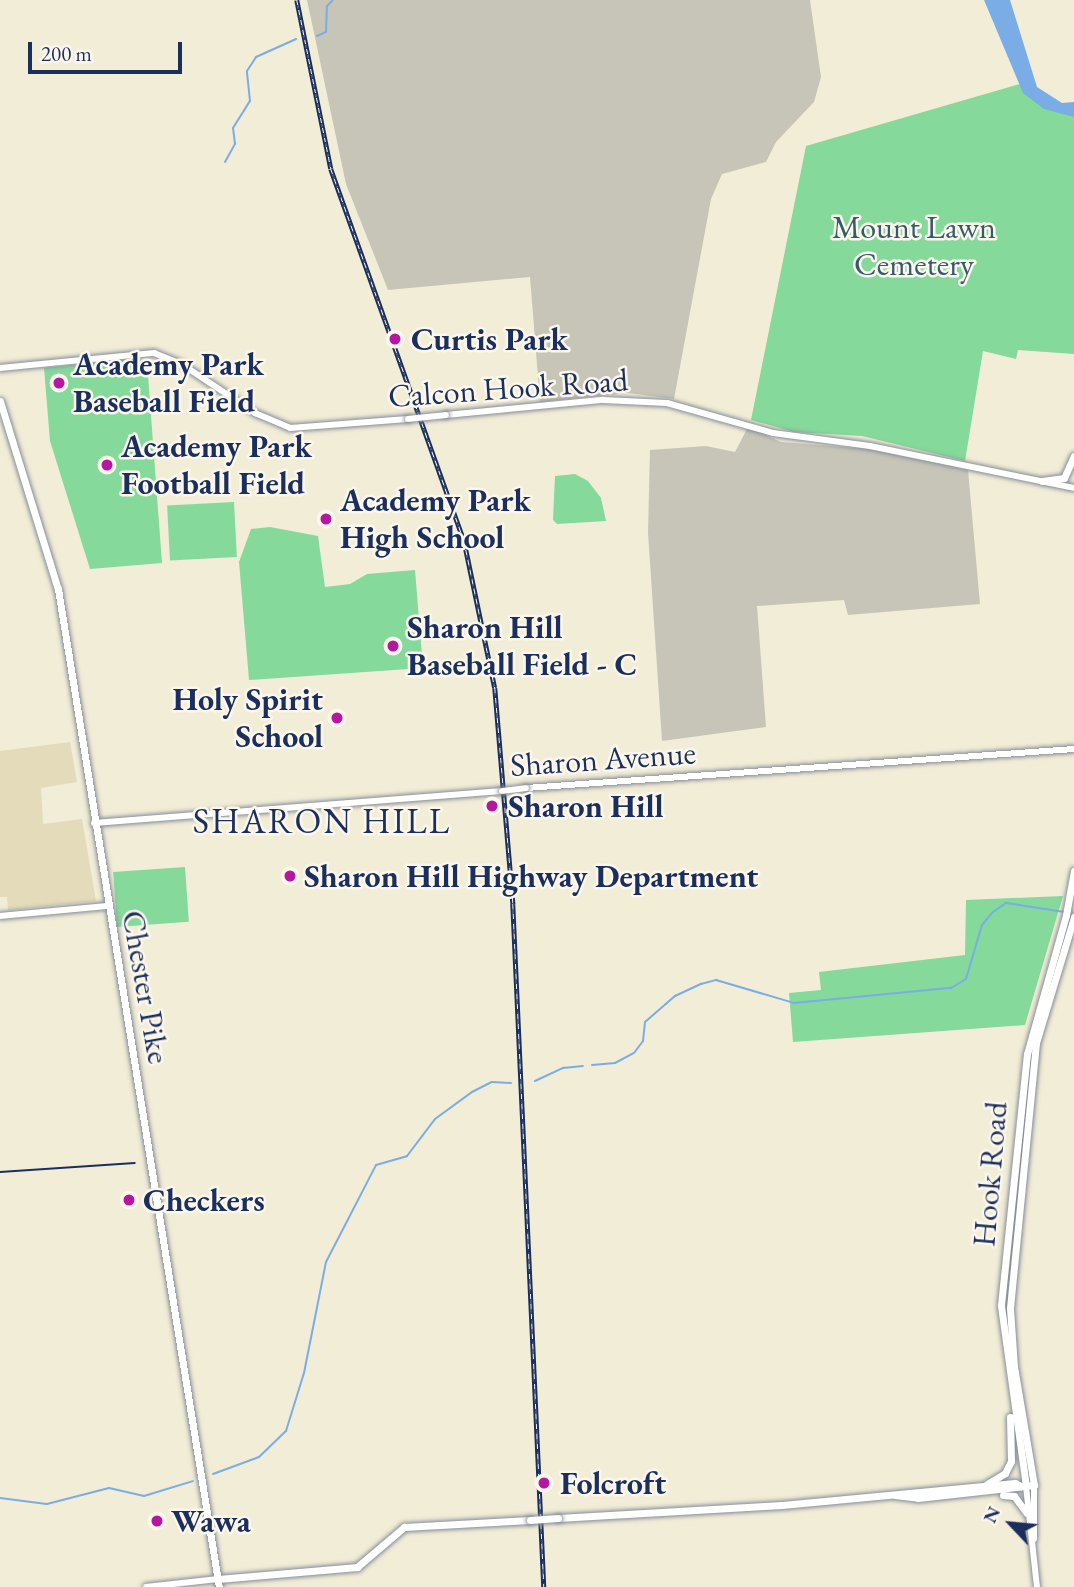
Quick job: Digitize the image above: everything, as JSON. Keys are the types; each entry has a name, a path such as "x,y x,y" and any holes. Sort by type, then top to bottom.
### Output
{"main road":[{"name":"Chester Pike","path":"0,401 56,583 218,1583"},
{"path":"1042,481 1064,478 1074,456"},
{"name":"Hook Road","path":"1027,1486 1010,1308 1036,1043 1069,914 1074,871"},
{"name":"Hook Road","path":"1027,1486 1012,1402 1001,1305 1018,1114 1030,1034 1069,914"},
{"path":"984,1489 1004,1473 1011,1461 1012,1402"},
{"path":"218,1583 357,1567 373,1558 398,1530 895,1495 902,1499 1027,1486"},
{"path":"984,1489 1014,1496 1027,1513"}],"street":[{"name":"Calcon Hook Road","path":"0,368 154,353 183,365 255,413 290,428 603,400 667,403 773,433 870,446 1074,488"},
{"name":"Sharon Avenue","path":"94,823 526,788 1074,749"},
{"path":"0,916 107,906"},
{"path":"1027,1486 1027,1513 1033,1549"},
{"path":"1027,1486 1037,1587"},
{"path":"146,1587 218,1583"}],"shaded area":[{"path":"307,0 810,0 821,77 814,102 776,142 766,162 722,174 711,199 674,399 628,393 540,402 530,277 388,290 346,184"},
{"path":"748,427 781,442 868,449 968,470 980,604 848,615 844,600 757,606 766,727 662,741 648,533 650,450 706,446 735,452"},
{"path":"70,742 77,782 41,788 43,824 82,819 96,901 8,910 7,897 0,897 0,751"}],"green space":[{"name":"Mount Lawn Cemetery","path":"1027,82 1033,92 1074,109 1074,354 1018,350 1016,359 983,351 965,461 862,436 794,432 751,420 806,146"},
{"path":"136,358 147,362 162,563 90,569 50,441 44,368"},
{"path":"575,474 588,481 601,498 606,521 557,524 553,520 555,476"},
{"path":"234,502 237,557 170,560 167,506"},
{"path":"270,527 318,536 325,587 350,584 367,574 415,570 423,668 249,680 239,562 251,529"},
{"path":"185,867 189,922 117,927 113,872"},
{"path":"1063,896 1025,1025 793,1042 789,993 821,990 819,972 965,955 966,900"}],"water":[{"path":"984,0 1010,0 1037,87 1062,103 1074,102 1074,117 1044,109 1023,93"}],"waterway":[{"path":"317,36 326,32 327,6 333,0"},
{"path":"225,162 235,144 233,128 250,101 247,71 256,57 296,39"},
{"path":"592,1065 615,1063 634,1053 643,1041 645,1022 675,996 701,984 716,980 794,1003 951,988 966,979 982,925 993,912 1006,903 1064,912"},
{"path":"535,1081 563,1068 583,1066"},
{"path":"213,1474 259,1457 286,1431 304,1373 326,1262 376,1165 407,1156 435,1119 472,1092 492,1082 511,1083"},
{"path":"0,1498 47,1504 109,1488 144,1496 193,1481"}],"tram line":[{"path":"0,1172 135,1163"}],"railway":[{"path":"297,0 331,169 464,540 495,688 513,904 544,1587"}],"place":[{"name":"Curtis Park","path":"395,339"},
{"name":"Academy Park Baseball Field","path":"59,383"},
{"name":"Academy Park Football Field","path":"107,465"},
{"name":"Academy Park High School","path":"326,519"},
{"name":"Sharon Hill Baseball Field - C","path":"393,646"},
{"name":"Holy Spirit School","path":"337,718"},
{"name":"Sharon Hill","path":"492,806"},
{"name":"Sharon Hill Highway Department","path":"290,876"},
{"name":"Checkers","path":"129,1200"},
{"name":"Folcroft","path":"544,1483"},
{"name":"Wawa","path":"157,1521"}],"district":[{"name":"SHARON HILL","path":"322,821"}]}
